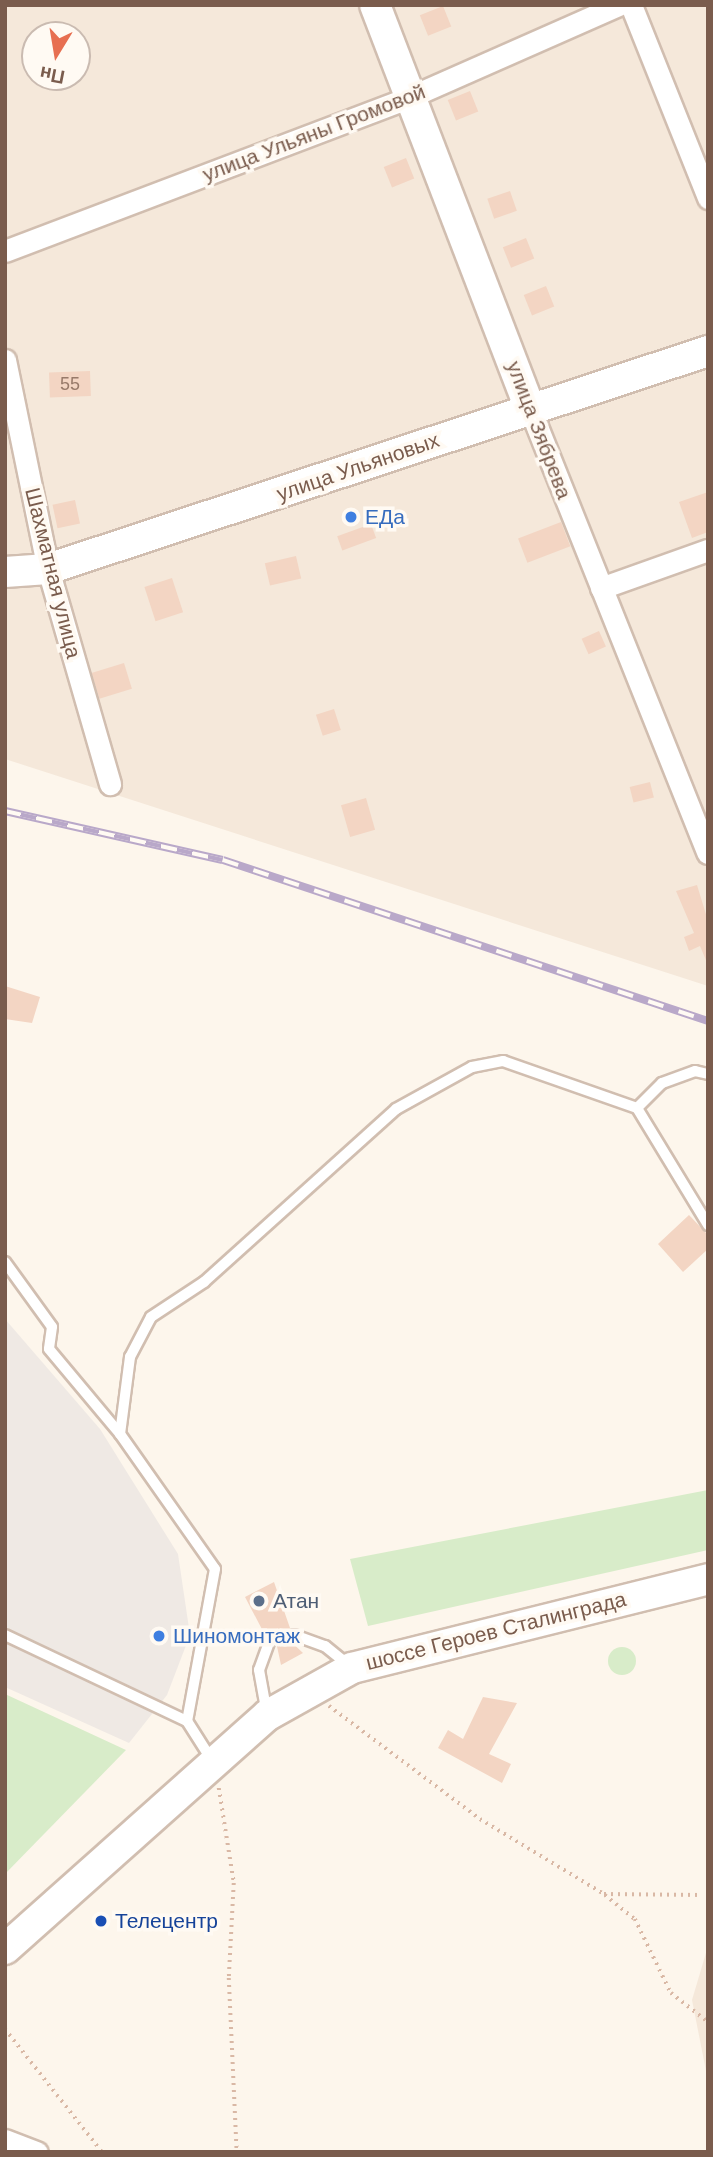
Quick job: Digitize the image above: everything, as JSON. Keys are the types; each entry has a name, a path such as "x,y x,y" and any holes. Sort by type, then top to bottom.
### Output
{"street":[{"name":"улица Зябрева","path":"375,5 530,409 708,853"},
{"name":"улица Ульяны Громовой","path":"5,251 410,97 619,5"},
{"path":"631,5 708,198"},
{"name":"улица Ульяновых","path":"5,572 48,569 708,351"},
{"name":"Шахматная улица","path":"5,360 48,569 110,784"},
{"path":"601,587 708,550"},
{"name":"шоссе Героев Сталинграда","path":"5,1949 268,1715 352,1668 708,1579"},
{"path":"5,2140 37,2152"}],"lane":[{"path":"120,1434 130,1357 151,1317 204,1282 396,1109 472,1067 503,1061 637,1108 708,1225"},
{"path":"637,1108 662,1083 695,1071 708,1074"},
{"path":"5,1262 52,1327 49,1349 120,1434 215,1569 187,1721"},
{"path":"294,1635 326,1646 352,1668"},
{"path":"5,1636 187,1721 213,1762"},
{"path":"268,1715 259,1670 269,1642"}],"path":[{"path":"310,1691 480,1819 604,1894 635,1919 671,1993 708,2022"},
{"path":"213,1762 233,1884 229,1978 237,2152"},
{"path":"604,1894 702,1895"},
{"path":"5,2029 102,2152"}],"shaded area":[{"path":"5,5 708,5 708,986 5,759"},
{"path":"5,1319 100,1429 178,1554 190,1635 167,1695 129,1743 5,1687"},
{"path":"708,1946 708,2081 692,2000"}],"green space":[{"path":"708,1490 708,1550 368,1626 350,1559"},
{"path":"622,1647 632,1651 636,1661 632,1671 622,1675 612,1671 608,1661 612,1651"},
{"path":"5,1694 126,1750 5,1874"}],"building":[{"path":"443,6 451,26 428,36 420,15"},
{"path":"470,91 478,111 456,120 448,100"},
{"path":"406,158 414,178 392,187 384,167"},
{"path":"510,191 517,211 494,219 487,199"},
{"path":"526,238 534,258 511,268 503,247"},
{"path":"546,286 554,306 532,315 524,295"},
{"path":"90,371 91,396 50,397 49,372"},
{"path":"708,492 708,532 692,538 679,502"},
{"path":"75,500 80,523 57,528 53,505"},
{"path":"561,522 570,546 527,563 518,538"},
{"path":"371,524 376,538 342,550 337,536"},
{"path":"296,556 301,578 270,586 265,563"},
{"path":"172,578 183,612 156,621 144,587"},
{"path":"599,631 606,647 589,654 582,639"},
{"path":"124,663 132,689 99,699 91,673"},
{"path":"334,709 341,730 323,736 316,715"},
{"path":"650,782 654,798 633,803 630,787"},
{"path":"366,798 375,830 350,837 341,805"},
{"path":"697,885 708,921 708,965 700,946 689,951 684,937 694,933 676,891"},
{"path":"5,986 40,997 32,1023 5,1019"},
{"path":"689,1215 708,1235 708,1249 683,1272 658,1244"},
{"path":"274,1582 290,1628 286,1637 303,1653 281,1665 275,1637 265,1635 245,1597"},
{"path":"483,1697 517,1703 489,1754 511,1764 502,1783 438,1748 448,1730 463,1739"}],"railway":[{"path":"5,811 223,860 708,1021"}],"place":[{"name":"ЕДа","path":"351,517"},
{"name":"Атан","path":"259,1601"},
{"name":"Шиномонтаж","path":"159,1636"},
{"name":"Телецентр","path":"101,1921"}]}
